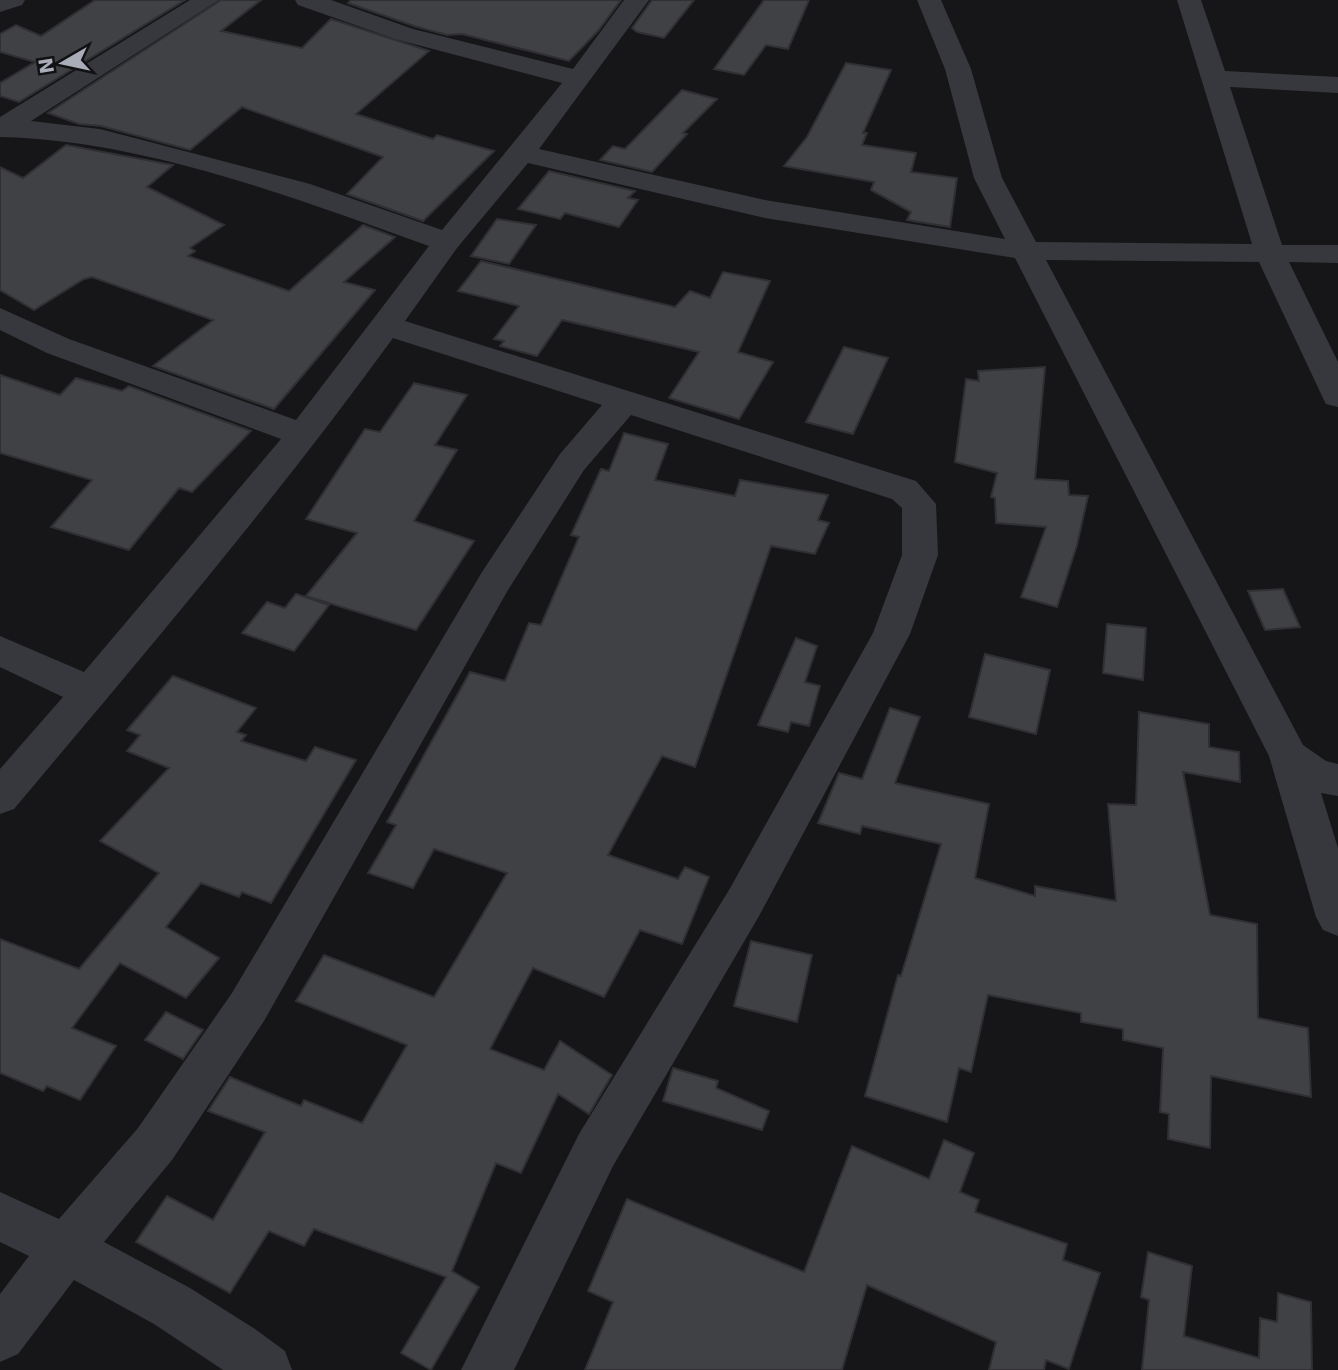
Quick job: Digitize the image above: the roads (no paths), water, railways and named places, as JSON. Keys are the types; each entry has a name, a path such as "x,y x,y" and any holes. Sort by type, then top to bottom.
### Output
{"street":[{"path":"0,5 13,0"},
{"path":"0,129 207,0"},
{"path":"307,0 404,34 579,79"},
{"path":"0,797 303,435 388,326 447,242 522,153 637,0"},
{"path":"929,0 958,69 988,178 1289,756 1338,917"},
{"path":"1189,0 1270,253 1338,396"},
{"path":"1214,78 1338,85"},
{"path":"0,129 51,130 100,137 300,190 447,242"},
{"path":"522,153 765,208 1025,251 1338,254"},
{"path":"0,318 58,346 303,435"},
{"path":"388,326 904,490 919,504 920,555 891,634 744,903 596,1150 487,1370"},
{"path":"0,1336 66,1249 155,1144 248,1007 358,824 495,581 572,462 623,402"},
{"path":"0,650 89,692"},
{"path":"1289,756 1316,776 1338,780"},
{"path":"0,1216 66,1249 232,1343 266,1370"}]}
